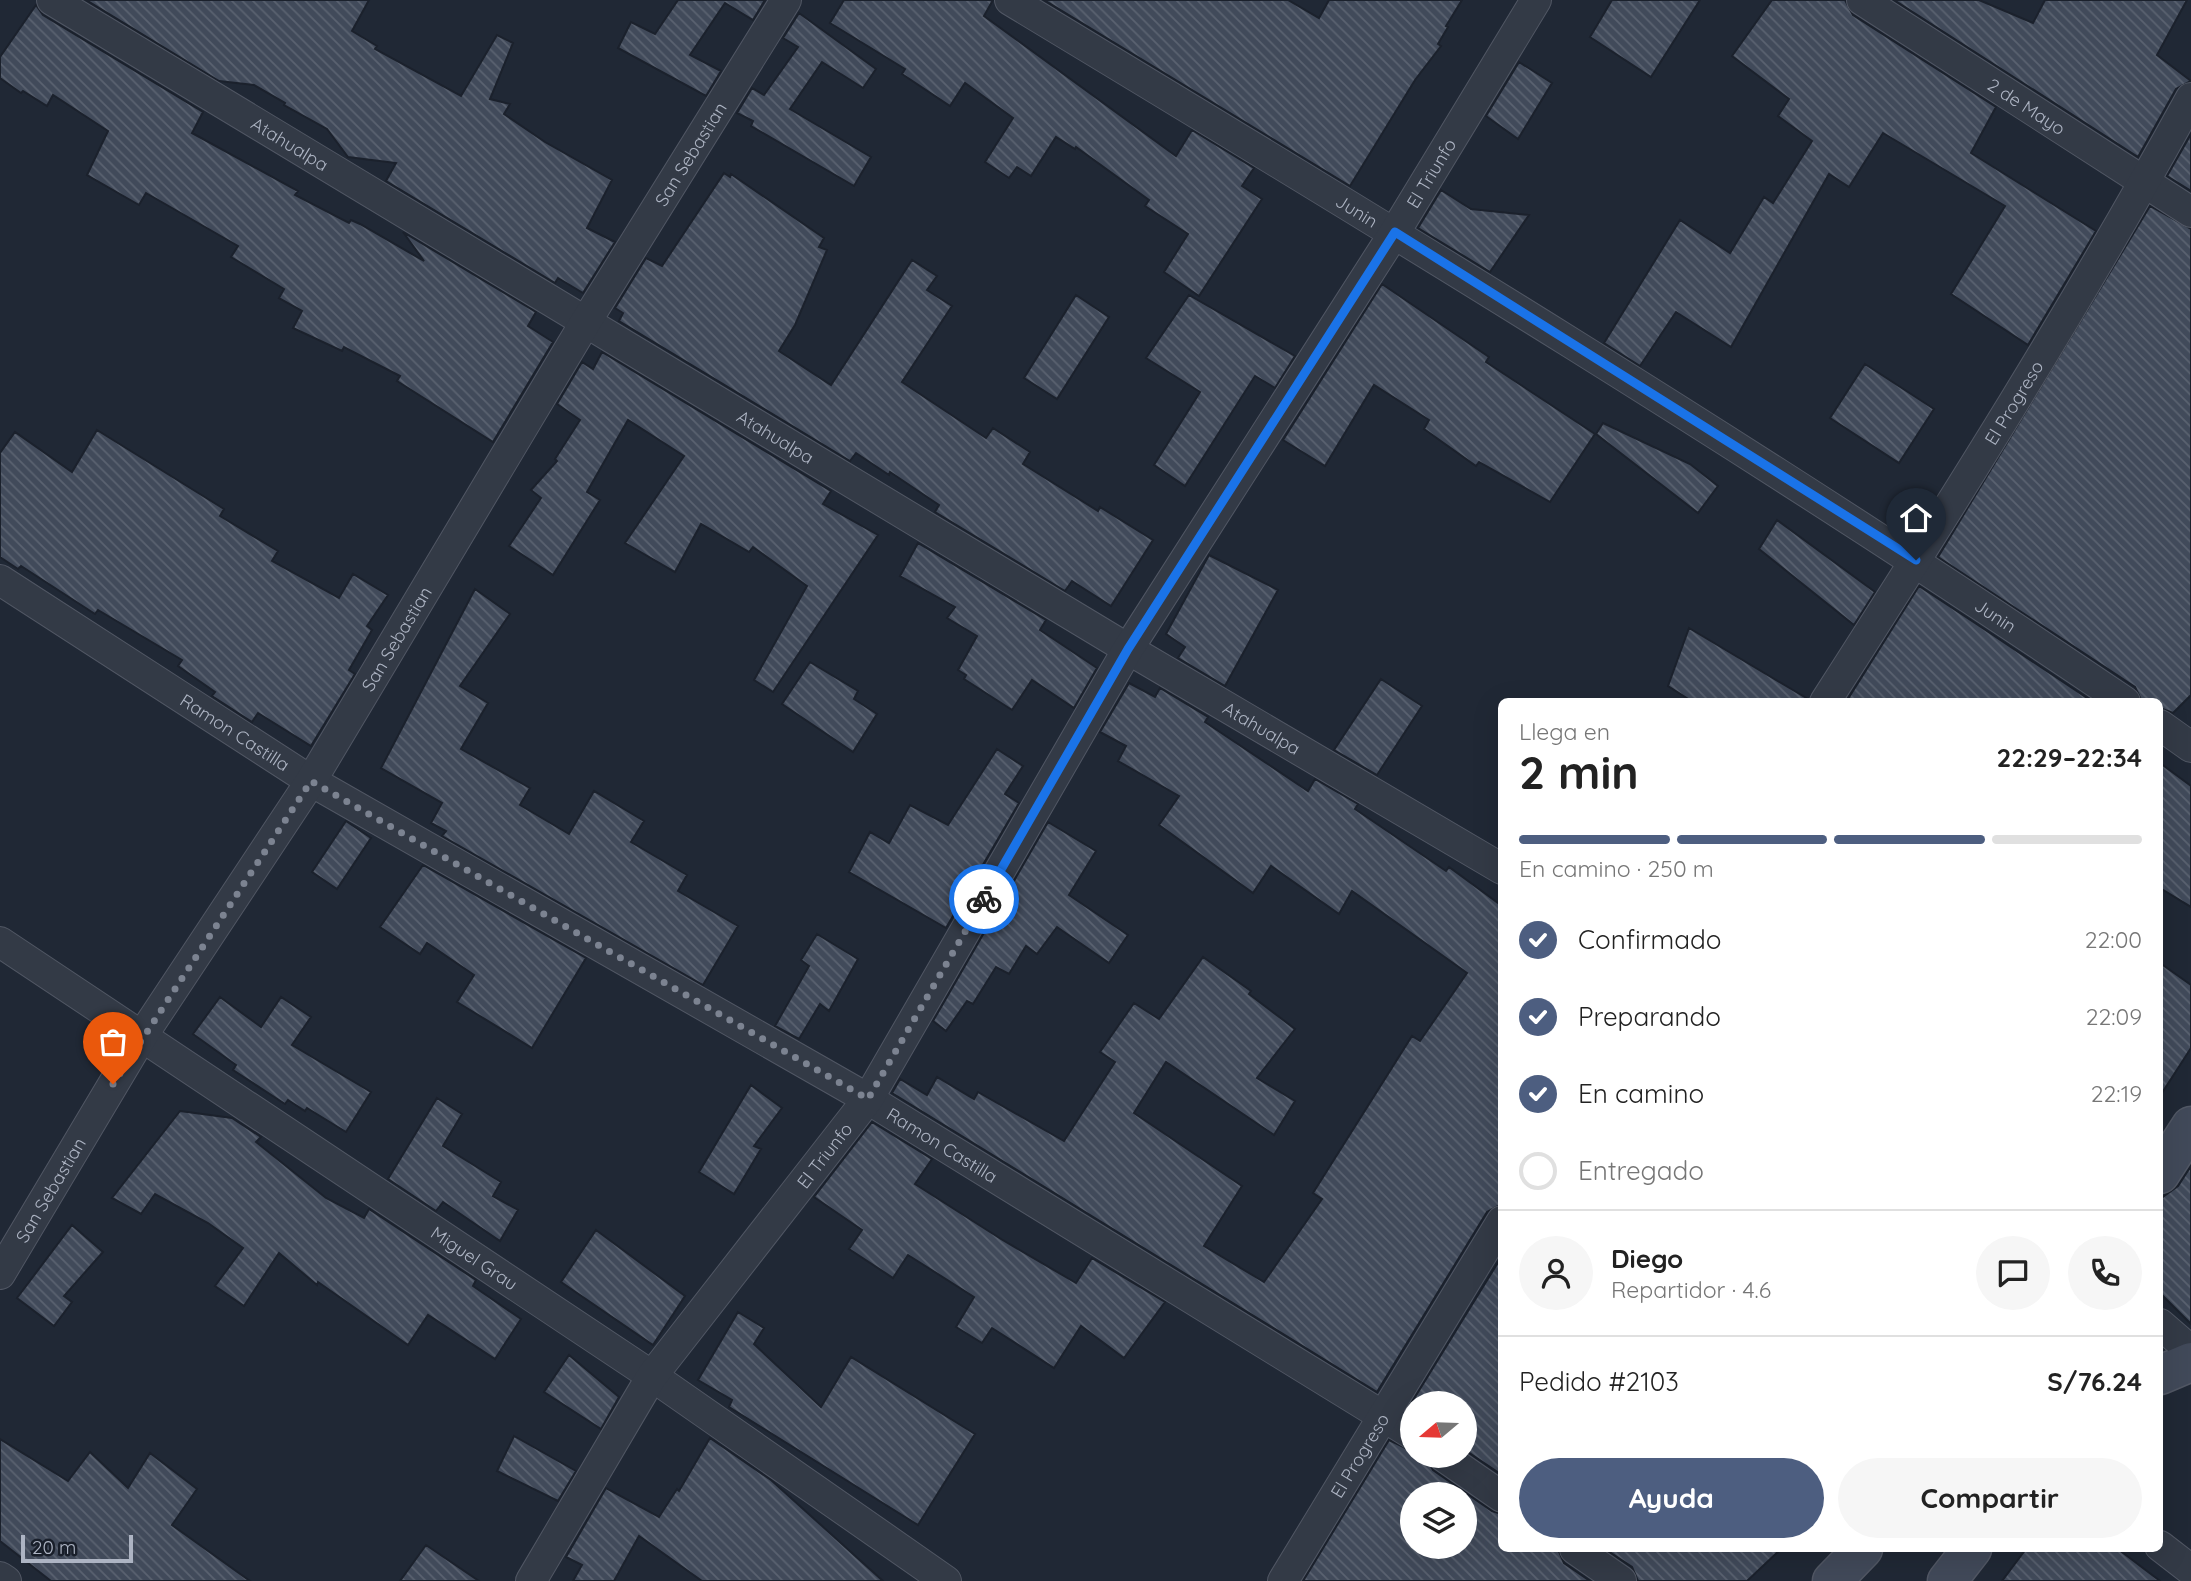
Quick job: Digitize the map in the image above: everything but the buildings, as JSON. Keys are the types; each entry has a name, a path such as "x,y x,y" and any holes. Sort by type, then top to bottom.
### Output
{"main road":[{"path":"2163,1169 2191,1126"},
{"path":"2163,1374 2191,1362"},
{"path":"1832,1581 1860,1552"},
{"path":"1947,1581 1970,1552"}],"street":[{"name":"Atahualpa","path":"52,0 1128,649 1498,867"},
{"name":"San Sebastian","path":"0,1275 142,1036 311,781 585,323 786,0"},
{"name":"Junin","path":"1010,0 1395,232 1916,560 2119,698"},
{"name":"El Triunfo","path":"531,1581 652,1376 868,1099 1128,649 1395,232 1535,0"},
{"name":"2 de Mayo","path":"1862,0 2191,212"},
{"name":"El Progreso","path":"1828,698 1916,560 2145,182 2191,98"},
{"name":"Ramon Castilla","path":"0,580 311,781 868,1099 1400,1426"},
{"path":"2163,727 2191,747"},
{"name":"Miguel Grau","path":"0,942 652,1376 946,1581"},
{"name":"El Progreso","path":"1283,1581 1498,1228"},
{"path":"2163,1327 2191,1351"},
{"path":"1461,1468 1498,1494"},
{"path":"2163,1548 2191,1570"},
{"path":"1579,1552 1621,1581"},
{"path":"0,1577 6,1581"}],"way so far":[{"path":"113,1084 311,781 868,1099 984,899"}],"route":[{"path":"984,899 1128,649 1395,232 1916,560"}]}
